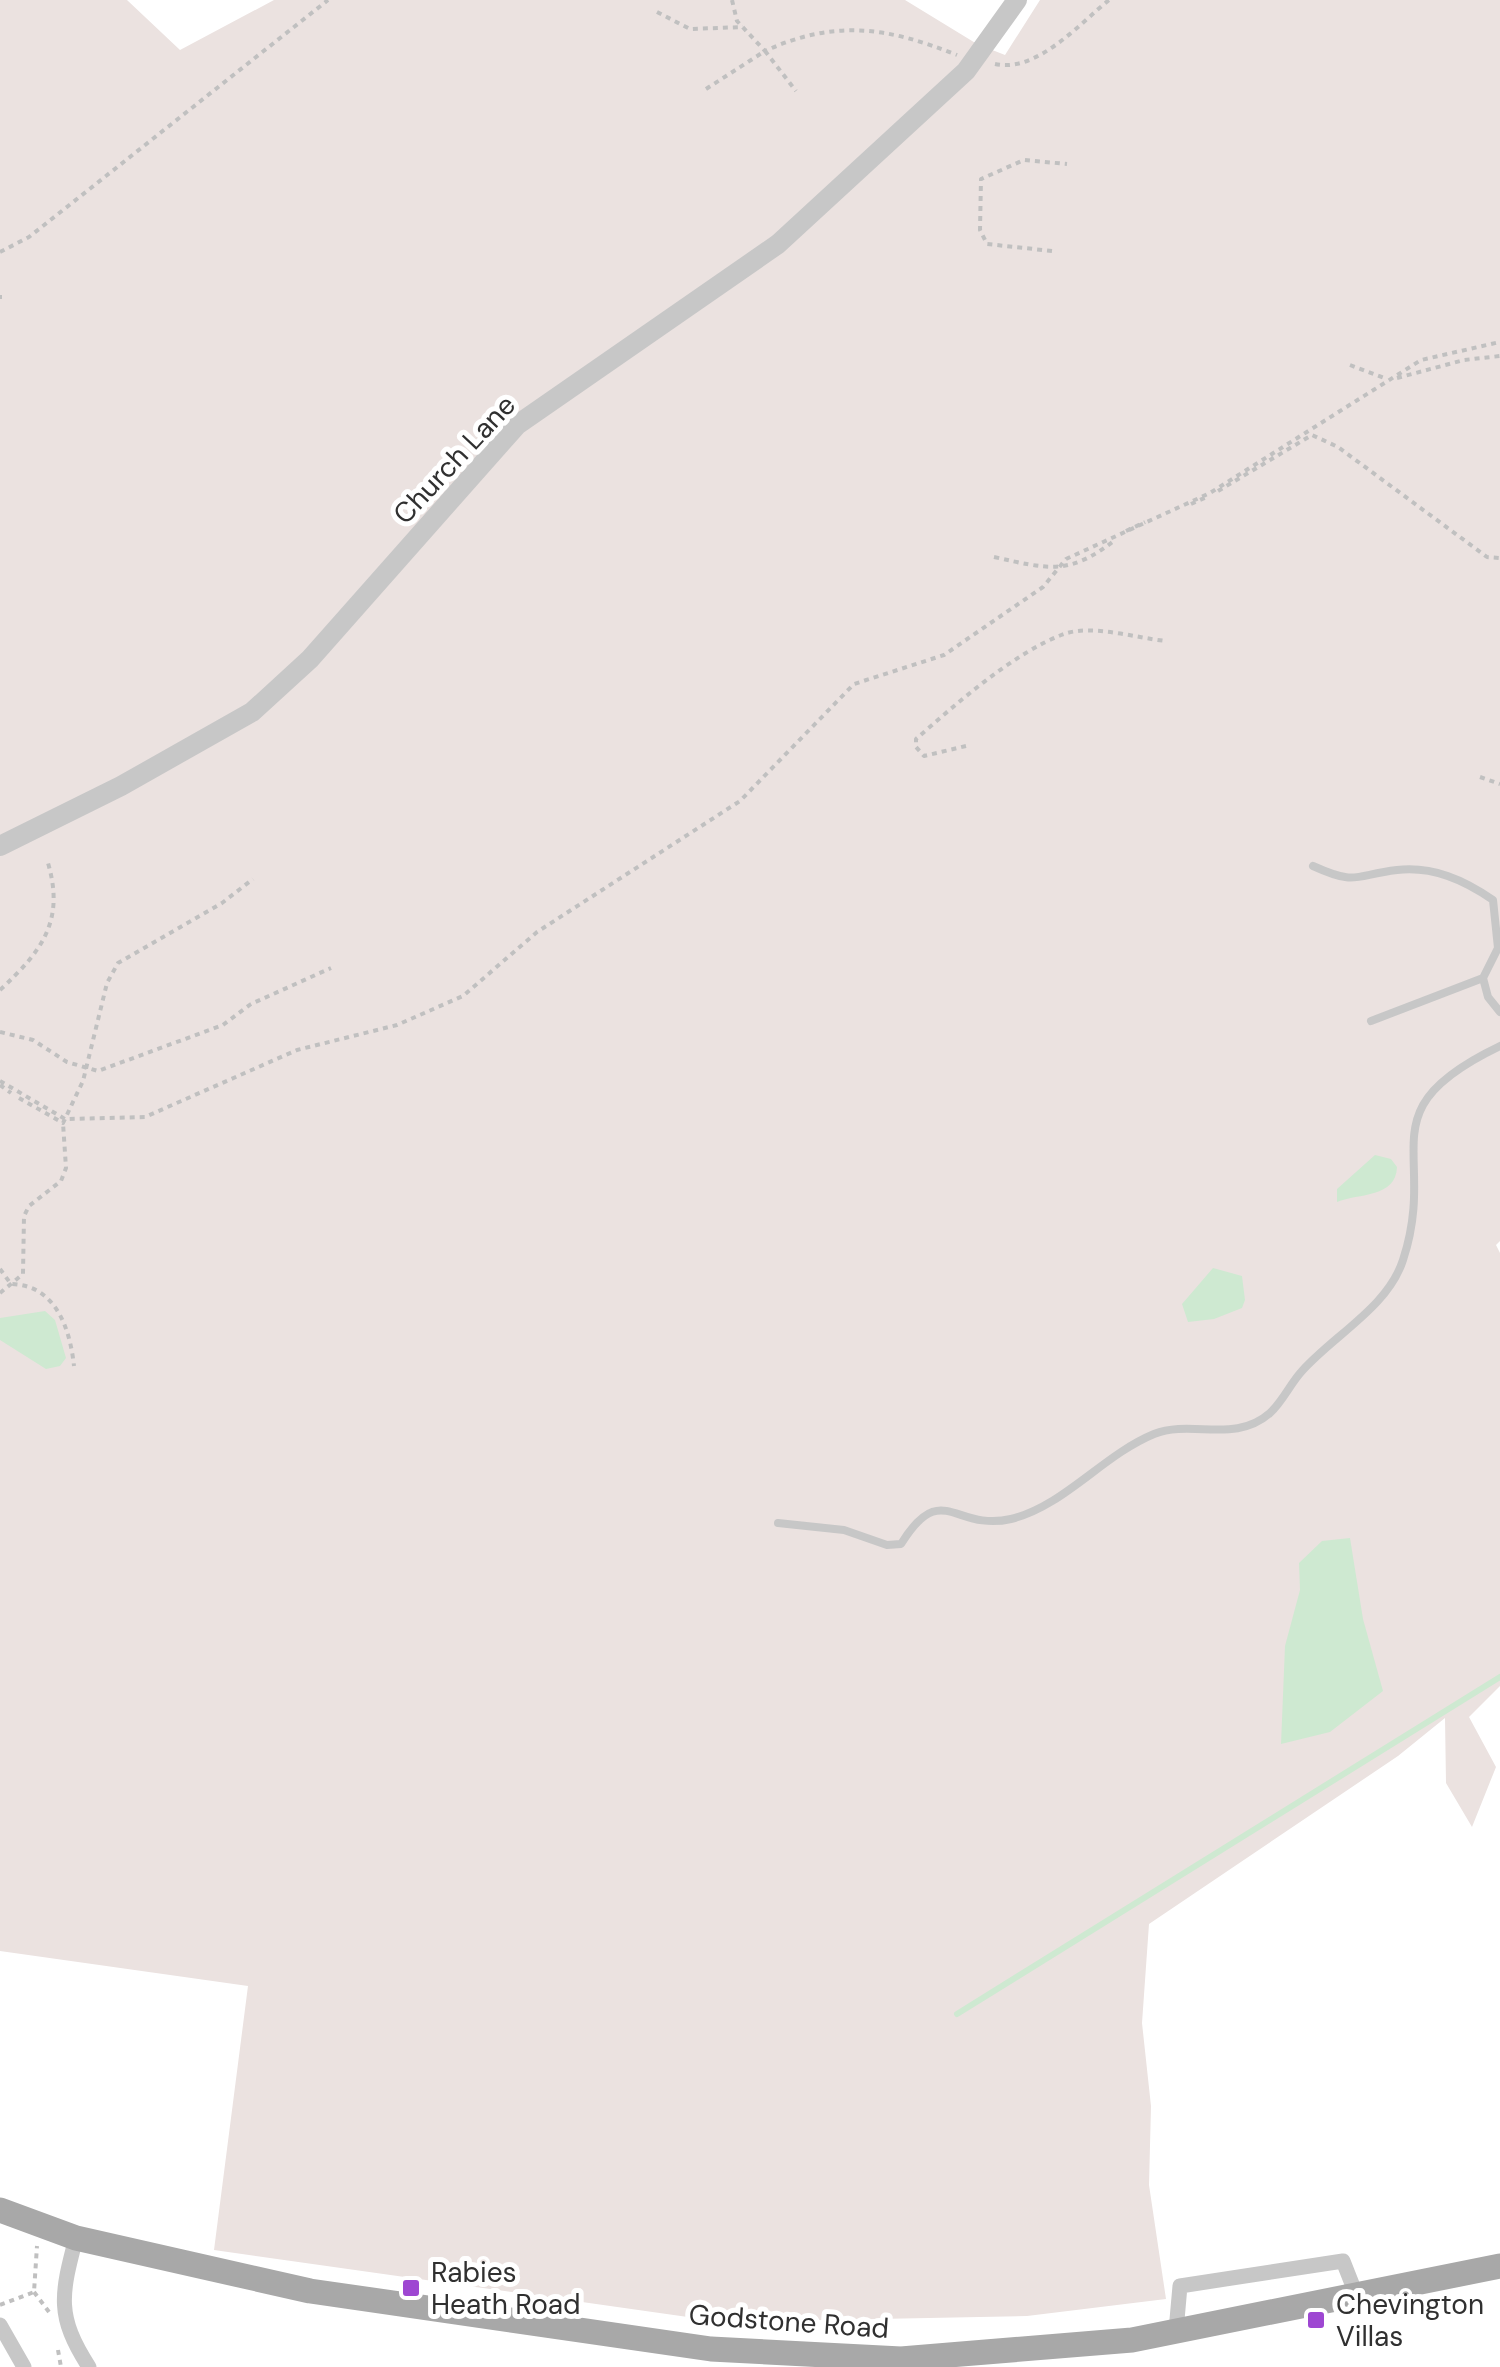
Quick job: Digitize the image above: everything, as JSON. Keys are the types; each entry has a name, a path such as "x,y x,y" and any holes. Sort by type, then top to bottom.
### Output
{"main road":[{"name":"Godstone Road","path":"0,2210 76,2238 310,2291 711,2349 901,2360 1132,2340 1500,2266"}],"street":[{"name":"Church Lane","path":"0,846 121,786 252,712 310,660 517,425 778,244 975,59 1017,0"},
{"path":"76,2238 62,2306 65,2328 89,2367"},
{"path":"1176,2331 1180,2286 1343,2261 1356,2294"},
{"path":"0,2325 24,2367"}],"lane":[{"path":"1312,866 1352,880 1400,870 1456,877 1494,900 1498,948 1484,978 1488,997 1500,1012"},
{"path":"1371,1020 1484,978"},
{"path":"778,1523 844,1530 887,1545 901,1544 919,1515 932,1509 990,1522 1013,1518 1036,1510 1102,1463 1156,1433 1189,1427 1210,1432 1244,1427 1268,1415 1300,1374 1387,1292 1403,1260 1412,1198 1414,1119 1426,1095 1468,1061 1500,1046"}],"path":[{"path":"0,252 28,237 328,0"},
{"path":"732,0 732,11 743,28 766,51 796,92"},
{"path":"706,89 766,51 818,31 847,29 901,34 1005,66 1043,53 1109,0"},
{"path":"658,12 690,28 743,28"},
{"path":"1052,251 987,244 980,230 981,179 1024,160 1067,164"},
{"path":"0,1083 64,1121 145,1118 297,1050 398,1025 463,996 537,932 740,801 854,684 944,655 1042,587 1066,559 1210,492 1421,360 1500,342"},
{"path":"1350,365 1389,380 1464,360 1500,356"},
{"path":"1166,514 1201,501 1312,435 1338,447 1487,557 1500,558"},
{"path":"994,557 1049,570 1081,564 1119,537"},
{"path":"966,746 924,756 916,747 916,739 973,688 1066,633 1166,641"},
{"path":"1480,776 1500,784"},
{"path":"0,990 18,974 52,925 58,908 48,863"},
{"path":"0,1293 23,1274 29,1206 50,1194 66,1168 64,1121 86,1069 106,983 118,962 222,903 252,879"},
{"path":"0,1032 34,1040 86,1069 112,1067 223,1024 251,1004 331,968"},
{"path":"0,1269 12,1284"},
{"path":"12,1284 23,1284 51,1300 68,1335 74,1366"},
{"path":"0,2305 34,2292 38,2226"}],"shaded area":[{"path":"0,0 127,0 180,50 274,0 905,0 977,44 1005,55 1040,0 1500,0 1500,1241 1496,1245 1500,1253 1500,1686 1469,1717 1496,1767 1472,1827 1446,1783 1445,1718 1398,1756 1149,1924 1142,2023 1151,2106 1149,2185 1166,2299 1027,2316 723,2322 214,2250 248,1986 0,1951"},
{"path":"1375,1155 1391,1159 1397,1167 1390,1184 1375,1193 1337,1202 1337,1189"},
{"path":"1213,1268 1242,1276 1242,1308 1214,1319 1188,1322 1182,1304"},
{"path":"45,1311 55,1320 66,1358 60,1366 46,1369 0,1340 0,1318"},
{"path":"1350,1538 1363,1619 1383,1691 1330,1732 1281,1744 1285,1646 1300,1590 1299,1563 1322,1541"}],"waterway":[{"path":"957,2014 1500,1677"}],"place":[{"name":"Rabies Heath Road","path":"411,2288"},
{"name":"Chevington Villas","path":"1316,2320"}]}
